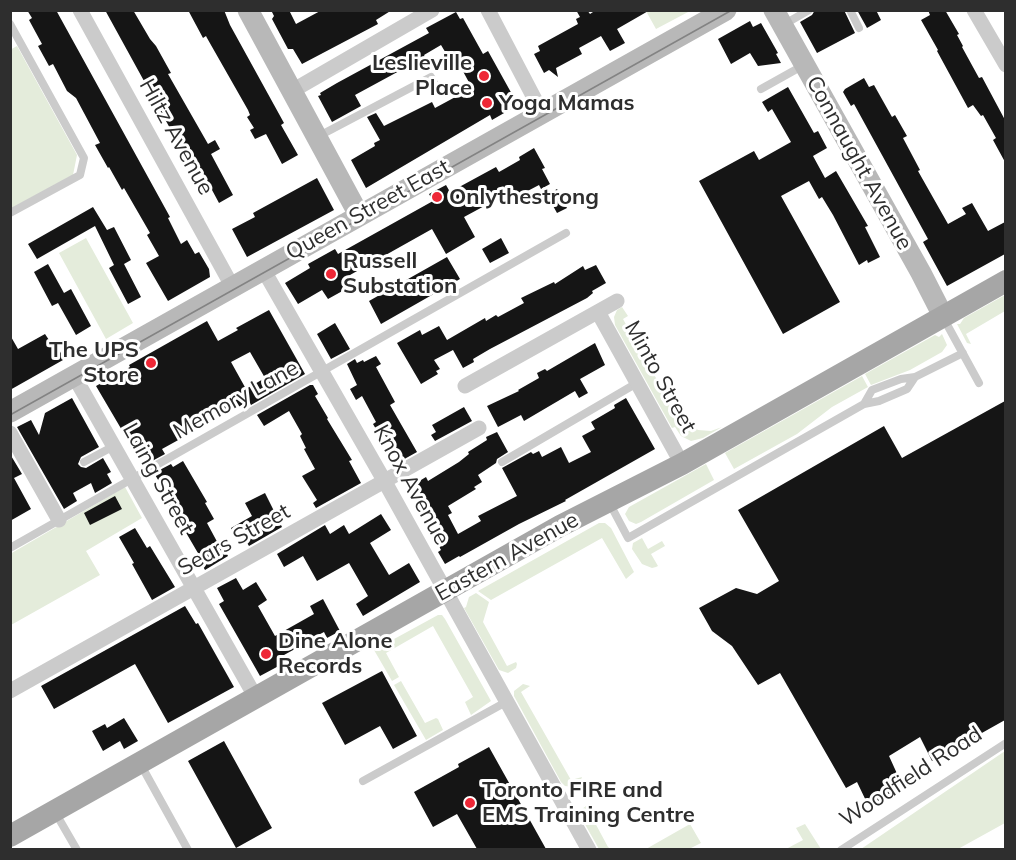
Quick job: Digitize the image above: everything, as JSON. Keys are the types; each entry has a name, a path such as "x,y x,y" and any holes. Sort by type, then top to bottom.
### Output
{"main road":[{"path":"248,10 359,215"},
{"name":"Queen Street East","path":"10,412 726,10"},
{"name":"Connaught Avenue","path":"778,18 943,316"},
{"name":"Eastern Avenue","path":"10,836 560,526 682,464 1005,281"}],"street":[{"name":"Hiltz Avenue","path":"80,10 232,286"},
{"path":"292,91 432,10"},
{"path":"488,10 542,113"},
{"path":"975,10 1005,65"},
{"name":"Knox Avenue","path":"263,269 385,482 444,592 589,849"},
{"name":"Minto Street","path":"465,387 616,301"},
{"name":"Minto Street","path":"598,312 682,464"},
{"name":"Laing Street","path":"74,376 256,698"},
{"name":"Sears Street","path":"10,691 479,428"},
{"path":"10,433 59,520"}],"lane":[{"path":"778,18 809,10"},
{"path":"850,10 860,28"},
{"path":"10,24 84,158 80,175 10,213"},
{"path":"761,89 804,65"},
{"path":"317,137 430,77 437,89"},
{"name":"Memory Lane","path":"10,548 566,233"},
{"path":"943,316 979,383"},
{"path":"864,404 872,390 901,379 915,377 963,353"},
{"path":"609,502 628,538 864,404 879,401 906,389 915,377"},
{"path":"502,462 637,383"},
{"path":"84,462 114,446"},
{"path":"363,781 506,702"},
{"name":"Woodfield Road","path":"841,849 1005,743"},
{"path":"140,764 188,849"},
{"path":"55,811 77,849"}],"green space":[{"path":"646,11 690,11 656,29"},
{"path":"17,46 77,155 73,175 10,209 10,50"},
{"path":"86,238 133,323 106,339 59,253"},
{"path":"1005,295 1005,311 966,334 971,344 967,343 957,324"},
{"path":"622,307 628,316 623,319 680,421 687,421 698,430 711,431 722,427 703,438 691,441 681,436 675,427 672,428 615,325 614,317 617,310"},
{"path":"942,334 947,345 942,352 910,370 871,385 865,374 935,335 939,337"},
{"path":"862,376 868,387 832,407 797,434 734,469 725,453"},
{"path":"706,464 714,480 641,522 636,524 629,521 625,514 629,507"},
{"path":"125,487 142,518 86,551 100,575 11,625 10,554"},
{"path":"599,523 605,523 611,528 634,572 626,579 602,538 491,600 478,591"},
{"path":"642,538 648,549 662,541 665,546 651,554 658,566 652,568 642,564 632,549 633,543"},
{"path":"476,593 489,602 483,622 507,666 516,662 517,664 516,668 508,673 499,670 464,608 469,597"},
{"path":"438,615 442,615 445,619 491,701 471,715 465,702 473,697 433,626 386,653 399,677 392,681 374,650"},
{"path":"401,681 425,723 436,718 443,730 426,740 394,685"},
{"path":"523,684 530,686 521,692 571,780 582,777 580,782 573,787 565,786 561,782 514,696 514,691"},
{"path":"1005,751 1005,823 958,849 861,849"},
{"path":"586,806 611,849 599,849 578,812"},
{"path":"690,824 701,843 689,849 646,849"},
{"path":"805,824 821,849 786,849 803,840 796,828"}],"building":[{"path":"27,10 56,10 170,217 168,218 181,244 187,240 195,254 199,252 209,269 210,277 168,301 146,263 159,256 147,235 150,233 124,188 122,190 95,145 100,143 76,98 67,91 53,64 49,66 38,46 42,44 29,20 32,18"},
{"path":"105,10 133,10 156,46 171,73 168,74 208,144 215,140 220,149 211,154 233,195 219,203 197,162 192,165"},
{"path":"188,10 224,10 284,123 281,125 298,155 282,164 266,134 255,139 250,130 254,128 247,117 250,115 248,110 206,36 203,38"},
{"path":"271,10 289,10 296,24 322,10 392,10 376,20 378,24 302,64 293,49 288,49 272,19 274,16"},
{"path":"576,10 587,10 590,14 596,10 650,10 617,29 625,43 610,51 601,36 579,48 582,54 556,68 558,77 549,70 544,73 534,54 540,51 538,46 578,24 576,19 580,17"},
{"path":"815,10 844,10 855,33 817,53 800,22 812,15"},
{"path":"857,10 876,10 881,20 867,28"},
{"path":"928,10 945,10 959,34 957,35 962,47 979,78 982,77 1005,120 1005,162 993,140 996,138 983,115 981,116 973,105 968,108 921,20 930,15"},
{"path":"456,12 460,19 463,18 483,54 488,51 518,105 492,120 490,115 366,188 351,160 375,146 374,143 380,140 367,117 376,113 384,126 432,102 435,108 472,88 458,62 453,65 441,45 424,55 425,57 355,95 361,106 332,122 318,96 337,83 429,33 426,28"},
{"path":"750,21 753,27 761,23 781,63 758,66 750,53 731,64 718,39"},
{"path":"864,78 869,87 874,85 892,117 895,115 907,136 903,138 920,170 918,171 948,224 966,214 962,208 972,203 988,231 1005,222 1005,254 947,286 923,242 928,239 854,104 851,106 843,92"},
{"path":"788,87 814,133 818,131 827,148 813,156 825,178 836,171 868,226 865,227 880,257 868,263 867,260 859,265 833,215 822,197 819,199 809,181 781,196 840,302 783,334 699,181 754,151 759,160 791,142 772,109 768,112 762,102"},
{"path":"534,148 545,168 542,169 550,184 541,189 539,185 520,195 514,190 464,217 475,237 446,254 432,229 350,275 355,284 328,299 322,290 298,304 285,283 310,268 308,264 335,249 338,254 433,201 429,194 446,185 450,192 496,167 499,172 520,160 519,157"},
{"path":"317,178 334,210 247,257 232,229 255,217 253,213"},
{"path":"557,189 567,208 557,213 547,195"},
{"path":"93,207 107,230 114,227 131,260 124,264 141,297 128,304 109,268 114,265 95,226 37,259 28,244"},
{"path":"501,238 509,253 490,263 482,249"},
{"path":"447,257 460,279 381,324 369,301"},
{"path":"48,264 64,293 71,289 91,326 76,335 58,303 52,306 34,272"},
{"path":"596,265 606,283 592,291 593,293 587,298 490,349 463,368 453,350 434,360 440,369 436,371 438,374 421,384 397,343 420,330 422,335 439,326 447,340 485,318 486,321 496,315 498,317 524,303 521,298 554,282 555,284 583,266 585,270"},
{"path":"269,310 305,374 251,405 249,401 162,449 165,454 143,466 96,386 207,321 218,341 238,330 236,328","holes":["250,352 265,378 246,389 231,362"]},
{"path":"335,323 350,349 331,359 317,334"},
{"path":"45,334 51,343 54,341 63,360 10,390 10,335 18,349"},
{"path":"595,343 605,365 580,379 588,393 579,398 575,391 524,421 521,415 498,427 487,406 519,391 539,378 537,373 545,369 547,371"},
{"path":"376,356 381,364 376,367 395,402 390,405 417,452 399,462 384,433 380,436 373,424 376,422 362,396 356,400 350,389 357,385 347,364 355,359 357,363 363,360 364,362"},
{"path":"313,385 318,394 315,396 352,460 349,461 361,483 316,508 313,503 317,500 302,476 315,469 304,449 306,448 300,436 302,434 289,411 264,426 257,415"},
{"path":"72,398 99,447 81,457 78,464 86,468 103,458 111,472 107,474 112,483 95,493 91,483 73,493 77,501 64,509 17,427 31,420 39,435 45,413"},
{"path":"626,398 655,449 566,501 445,564 438,552 441,550 404,481 412,477 416,483 426,477 428,481 459,462 469,454 468,452 487,440 486,437 497,432 508,452 478,475 482,482 474,487 476,489 448,506 452,513 448,515 458,534 481,521 478,516 517,496 502,468 531,452 533,454 539,451 542,457 561,447 569,463 591,452 582,436 595,429 591,422 615,408 614,405"},
{"path":"1005,401 1005,720 932,761 920,737 889,756 904,789 869,807 857,782 846,788 780,673 758,685 732,646 712,631 699,608 736,588 757,594 779,581 738,510 884,426 902,458"},
{"path":"464,407 472,421 435,441 431,435 436,432 432,425"},
{"path":"10,454 22,474 14,478 31,509 10,521"},
{"path":"183,461 207,502 205,503 214,519 207,523 221,549 224,548 228,556 205,570 200,561 202,560 167,502 170,500 154,473 171,464 173,467"},
{"path":"265,493 282,527 249,546 244,538 238,541 231,528 252,516 245,503"},
{"path":"115,496 122,509 90,525 84,513"},
{"path":"381,514 391,530 370,543 389,575 409,563 420,582 363,616 356,604 368,596 349,563 317,581 303,556 284,567 277,554 325,525 330,534 344,525 349,534"},
{"path":"135,528 147,548 150,546 175,587 152,600 119,537"},
{"path":"236,578 243,590 256,582 267,600 258,606 275,636 314,614 310,606 323,599 340,631 327,638 324,632 303,643 284,655 288,661 260,676 219,604 224,601 217,588"},
{"path":"185,606 196,624 198,623 234,687 168,723 135,664 54,709 41,686"},
{"path":"382,671 417,736 393,749 380,726 345,745 322,703"},
{"path":"124,718 138,741 124,749 120,741 103,751 92,731 105,724 107,728"},
{"path":"224,741 272,828 236,848 188,761"},
{"name":"Toronto FIRE and EMS Training Centre","path":"489,747 546,849 477,849 457,814 433,827 414,792"}],"tram line":[{"path":"10,415 732,10"}],"place":[{"name":"Leslieville Place","path":"484,76"},
{"name":"Yoga Mamas","path":"487,103"},
{"name":"Onlythestrong","path":"437,197"},
{"name":"Russell Substation","path":"331,274"},
{"name":"The UPS Store","path":"151,363"},
{"name":"Dine Alone Records","path":"266,654"},
{"name":"Toronto FIRE and EMS Training Centre","path":"470,803"}]}
